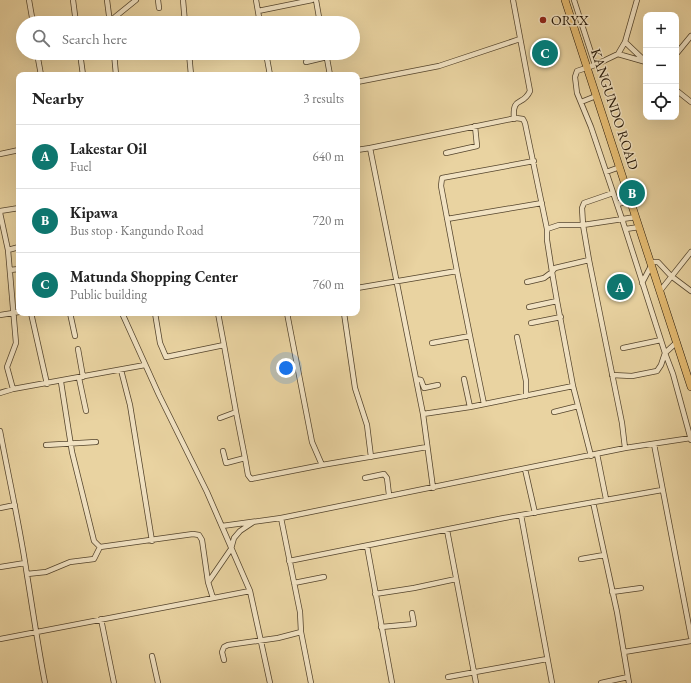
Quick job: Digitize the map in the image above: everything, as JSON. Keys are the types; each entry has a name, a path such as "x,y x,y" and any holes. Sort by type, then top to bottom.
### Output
{"highway":[{"name":"KANGUNDO ROAD","path":"565,0 691,387"}],"street":[{"path":"29,0 32,16"},
{"path":"73,0 75,16"},
{"path":"107,0 109,16"},
{"path":"117,16 136,0"},
{"path":"158,0 159,8"},
{"path":"183,0 184,16"},
{"path":"256,0 259,16"},
{"path":"258,10 312,0"},
{"path":"316,0 319,16"},
{"path":"513,0 530,91 524,99 515,104 513,107 514,119"},
{"path":"574,0 595,65"},
{"path":"222,526 281,518 625,448 691,438 673,374 642,283 626,229 576,89 576,73 581,69 595,65 618,54 625,42 637,0"},
{"path":"679,51 691,36"},
{"path":"360,81 439,66 520,39"},
{"path":"625,42 643,59"},
{"path":"618,54 643,61"},
{"path":"39,60 41,72"},
{"path":"81,60 83,72"},
{"path":"115,60 116,72"},
{"path":"190,60 191,72"},
{"path":"267,60 269,72"},
{"path":"306,62 312,60"},
{"path":"327,60 329,72"},
{"path":"679,92 691,102"},
{"path":"581,102 596,96"},
{"path":"360,150 475,126 514,119 523,119 534,161 547,229 547,240 560,317 590,456"},
{"path":"446,153 477,146 475,126"},
{"path":"370,148 423,414 433,488"},
{"path":"0,154 16,151"},
{"path":"484,404 447,219 441,186 442,178 534,161"},
{"path":"606,172 620,167"},
{"path":"613,193 584,204 583,225 622,423 625,448"},
{"path":"617,204 631,200"},
{"path":"447,219 542,203"},
{"path":"13,389 7,367 16,343 8,250 0,214 16,209"},
{"path":"547,229 559,225 583,225 636,217"},
{"path":"626,229 639,227"},
{"path":"8,250 16,248"},
{"path":"660,291 691,252"},
{"path":"527,282 544,278 559,267 589,260"},
{"path":"642,283 651,264 658,262 671,276 691,291"},
{"path":"10,270 16,269"},
{"path":"360,288 457,271"},
{"path":"529,307 557,301"},
{"path":"0,315 16,312"},
{"path":"32,316 47,384"},
{"path":"71,316 75,336"},
{"path":"123,316 145,365 222,526 250,591 270,683"},
{"path":"156,316 160,343 166,357 224,345"},
{"path":"219,316 248,475 251,479 427,447"},
{"path":"288,316 312,442 322,465"},
{"path":"344,316 357,396 368,425 371,457"},
{"path":"531,323 560,317"},
{"path":"432,343 470,336"},
{"path":"517,337 526,381 526,396"},
{"path":"623,348 662,340"},
{"path":"612,375 632,376 657,370 661,365 665,353 676,342"},
{"path":"78,349 86,411"},
{"path":"0,393 13,389 61,382 145,365"},
{"path":"121,370 130,404 152,541"},
{"path":"464,379 470,408"},
{"path":"416,380 420,380 424,388 438,385"},
{"path":"61,382 71,445 90,530 94,541 100,547"},
{"path":"423,414 470,408 574,386"},
{"path":"554,412 578,406"},
{"path":"220,418 236,412"},
{"path":"0,431 27,574 44,683"},
{"path":"46,445 71,445 96,442"},
{"path":"654,444 691,638"},
{"path":"223,451 226,463 245,458"},
{"path":"597,454 606,499"},
{"path":"525,469 535,513"},
{"path":"364,478 384,474 387,478 389,495"},
{"path":"289,560 606,499 662,490"},
{"path":"593,502 629,683"},
{"path":"0,508 14,505"},
{"path":"521,515 552,683"},
{"path":"281,518 300,612 301,632 311,683"},
{"path":"208,582 231,549 234,538 240,531 254,522"},
{"path":"447,530 476,683"},
{"path":"100,547 152,541 193,534 199,535 202,540 208,582 213,598"},
{"path":"367,546 392,683"},
{"path":"27,574 46,572 70,562 94,559 100,547"},
{"path":"581,560 604,555"},
{"path":"0,567 25,563"},
{"path":"294,583 324,577"},
{"path":"375,594 456,579"},
{"path":"612,592 642,588"},
{"path":"0,639 250,591"},
{"path":"381,627 414,624 412,613"},
{"path":"101,620 114,683"},
{"path":"224,660 222,652 224,647 228,645 261,641 301,632"},
{"path":"624,652 691,641"},
{"path":"152,656 158,683"},
{"path":"448,677 547,659"},
{"path":"601,683 628,677"}],"place":[{"name":"ORYX","path":"543,20"},
{"name":"Matunda Shopping Center","path":"545,53"},
{"name":"Kipawa","path":"632,193"},
{"name":"Lakestar Oil","path":"620,287"}]}
